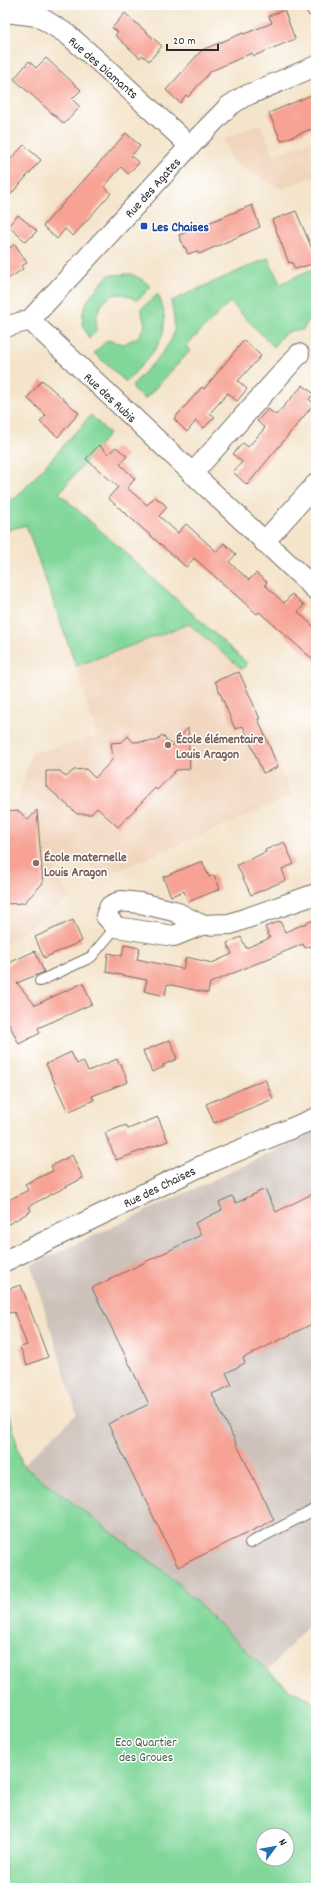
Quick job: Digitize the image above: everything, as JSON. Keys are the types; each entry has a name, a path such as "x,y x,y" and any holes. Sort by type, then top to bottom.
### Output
{"street":[{"name":"Rue des Diamants","path":"5,12 38,16 67,34 190,146"},
{"name":"Rue des Agates","path":"30,320 190,146 229,106 243,97 316,66"},
{"path":"5,327 30,320"},
{"name":"Rue des Rubis","path":"30,320 316,590"},
{"path":"192,474 299,354"},
{"path":"264,542 316,484"},
{"path":"201,925 174,911 121,901 110,906 106,916 116,927 174,936 201,925 230,924 316,894"},
{"name":"Rue des Chaises","path":"5,1261 197,1168 316,1118"}],"lane":[{"path":"40,981 91,957 116,927"},
{"path":"250,1543 316,1510"}],"shaded area":[{"path":"260,124 274,155 316,139 316,176 282,189 234,163 224,139"},
{"name":"École élémentaire Louis Aragon","path":"189,624 242,669 292,796 103,877 78,856 54,871 71,897 5,945 5,791 17,802 32,753 97,737 76,666"},
{"path":"316,1132 316,1616 268,1671 170,1576 22,1465 77,1414 31,1265"}],"green space":[{"path":"268,258 280,284 316,267 316,307 303,330 286,333 280,338 274,347 230,302 186,346 190,351 145,399 134,390 132,386 161,354 173,335 174,322 171,301"},
{"path":"131,274 143,280 151,287 137,300 123,294 112,295 102,304 96,317 97,329 89,339 82,317 86,303 99,285 109,275"},
{"path":"158,294 163,309 163,333 153,352 126,382 94,353 107,340 124,344 138,337 145,325 141,309"},
{"path":"91,415 109,434 59,493 248,664 242,669 189,624 76,666 26,525 5,531 5,501 16,498"},
{"name":"Eco Quartier des Groues","path":"5,1396 22,1465 170,1576 258,1662 290,1690 308,1698 316,1705 316,1888 5,1888"}],"building":[{"path":"284,10 295,39 254,56 252,53 211,71 188,97 186,95 180,103 166,90 202,50 272,23 269,16"},
{"path":"125,13 162,46 149,61 142,55 140,58 115,35 118,32 112,28"},
{"path":"46,58 81,90 72,99 80,107 64,124 14,79 29,61 36,68"},
{"path":"316,93 316,127 281,141 269,113"},
{"path":"126,133 140,146 131,156 139,163 128,174 121,167 104,187 111,193 73,236 65,229 57,239 43,226"},
{"path":"24,145 41,160 5,201 5,165"},
{"path":"252,205 260,227 199,254 197,251 188,254 179,235"},
{"path":"296,211 316,258 316,263 295,269 292,262 289,263 272,220"},
{"path":"18,215 37,231 26,242 8,226"},
{"path":"15,244 27,263 21,266 23,269 5,281 5,251"},
{"path":"244,340 261,356 238,381 247,389 237,401 228,393 210,413 215,417 204,428 196,421 187,432 174,419 202,387 204,389"},
{"path":"42,380 79,413 58,437 40,422 46,415 27,398"},
{"path":"303,385 314,394 309,399 314,404 247,485 233,472 242,462 233,454 243,443 248,447 265,428 257,421 268,409 276,415"},
{"path":"99,445 108,454 116,447 127,456 120,464 135,479 127,488 147,505 155,497 162,502 167,507 159,516 178,533 186,524 217,552 224,543 236,554 229,562 249,580 256,573 267,582 265,585 284,603 292,594 304,605 298,612 316,629 316,662 259,612 257,614 194,558 186,567 108,498 118,487 86,459"},
{"path":"239,672 260,719 258,719 278,767 263,773 243,726 235,729 215,681"},
{"path":"188,728 190,769 176,770 157,790 155,788 118,827 97,808 91,814 77,814 46,786 46,771 60,771 66,777 74,770 86,769 95,778 113,759 111,743 122,742 128,736 133,742 156,741 162,735 172,746"},
{"path":"37,810 43,883 24,903 5,904 5,812 19,811 28,820"},
{"path":"284,842 294,864 282,869 286,880 251,895 237,865"},
{"path":"202,861 209,877 214,875 220,889 188,902 184,891 171,896 163,877"},
{"path":"316,919 316,944 305,948 303,944 210,983 208,993 167,984 165,996 144,991 147,980 106,972 108,953 122,956 124,945 140,948 137,959 183,969 186,957 212,963 232,954 227,943 241,937 246,948 270,938 265,927 280,921 285,932"},
{"path":"73,920 82,941 44,958 35,937"},
{"path":"35,951 44,972 17,983 35,1005 83,983 92,1004 38,1028 40,1033 19,1044 5,1016 5,968 13,961"},
{"path":"170,1040 177,1059 152,1072 143,1051"},
{"path":"71,1052 77,1064 83,1061 88,1071 117,1059 119,1064 121,1064 128,1082 92,1096 94,1100 68,1112 46,1064"},
{"path":"265,1079 273,1099 214,1123 206,1104"},
{"path":"158,1117 168,1141 116,1160 105,1133 126,1125 128,1129"},
{"path":"72,1155 83,1178 29,1206 31,1211 5,1226 5,1202 28,1190 25,1184 53,1171 51,1166"},
{"path":"265,1189 276,1212 316,1192 316,1322 243,1358 245,1363 226,1373 232,1385 212,1394 274,1520 178,1567 108,1424 149,1404 92,1288 201,1235 195,1223 222,1210 219,1202 232,1196 236,1203"},
{"path":"21,1285 48,1357 27,1365 20,1347 27,1345 14,1312 5,1314 5,1290"}],"place":[{"name":"Les Chaises","path":"144,226"},
{"name":"École élémentaire Louis Aragon","path":"168,745"},
{"name":"École maternelle Louis Aragon","path":"36,863"}]}
